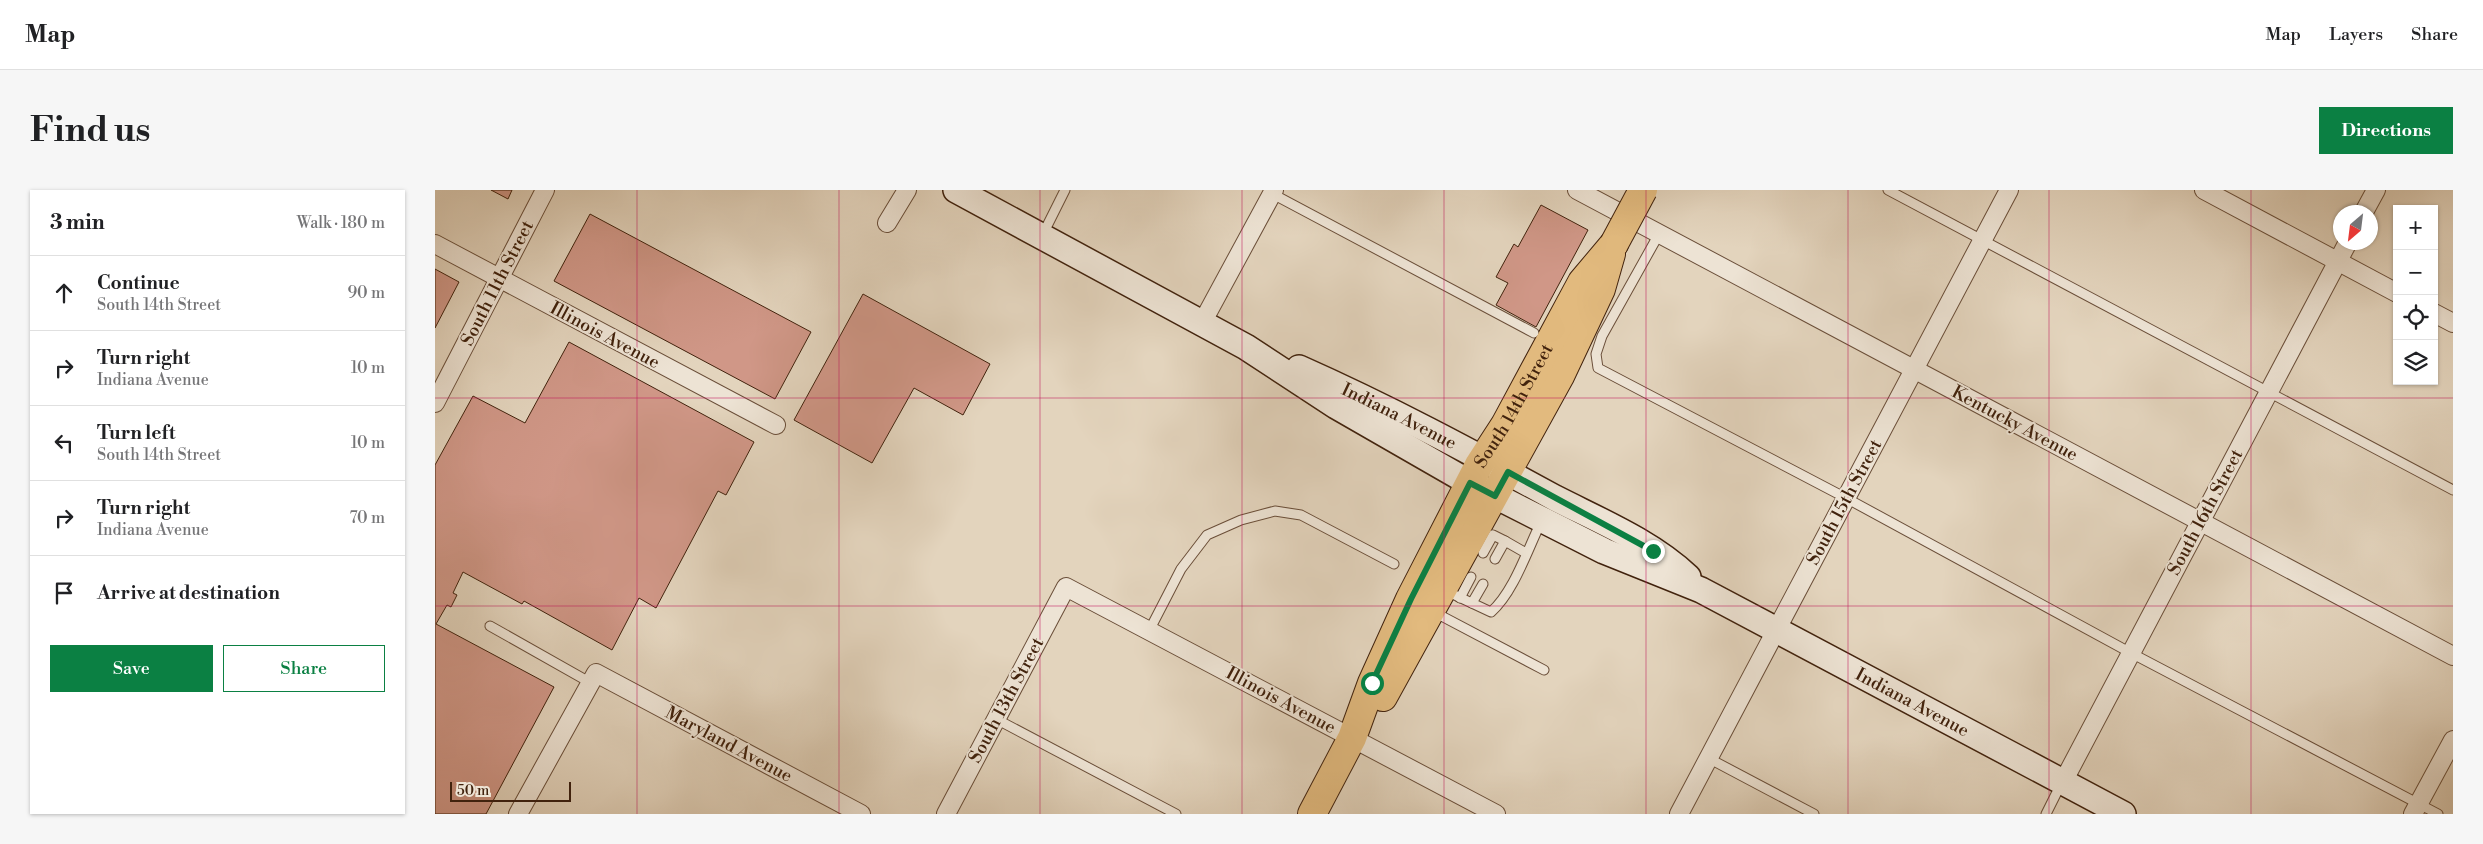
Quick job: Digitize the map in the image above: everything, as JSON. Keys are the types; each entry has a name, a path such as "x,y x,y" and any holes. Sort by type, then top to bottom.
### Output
{"main road":[{"name":"Indiana Avenue","path":"956,190 1245,347 1336,406 1470,483 1604,551 1701,590 2123,814"},
{"name":"South 14th Street","path":"1312,814 1352,738 1383,658 1470,483 1484,458 1516,431 1560,376 1601,290 1613,244 1643,190"},
{"name":"Indiana Avenue","path":"1245,347 1349,390 1484,458 1653,551 1670,562 1701,590"},
{"name":"South 14th Street","path":"1352,738 1378,705 1445,599 1508,472 1516,431"}],"street":[{"name":"South 11th Street","path":"435,403 545,190"},
{"path":"887,223 907,190"},
{"name":"Kentucky Avenue","path":"1577,190 2453,656"},
{"name":"South 15th Street","path":"1679,814 2009,190"},
{"path":"2203,190 2393,291"},
{"path":"2368,205 2376,190"},
{"path":"1202,323 1270,191"},
{"name":"Illinois Avenue","path":"435,244 776,425"},
{"name":"South 16th Street","path":"2063,782 2344,250"},
{"path":"2438,315 2453,323"},
{"name":"Illinois Avenue","path":"1066,587 1495,814"},
{"name":"South 13th Street","path":"946,814 1066,587"},
{"path":"519,814 593,678"},
{"name":"Maryland Avenue","path":"593,678 861,814"},
{"path":"2416,809 2453,740"}],"lane":[{"path":"1042,236 1065,190"},
{"path":"1888,190 2453,490"},
{"path":"1270,191 1534,333"},
{"path":"1659,234 1601,336 1596,354 1598,368 1846,498 2416,809 2438,814"},
{"path":"1149,631 1181,569 1207,535 1241,520 1275,511 1301,515 1395,564"},
{"path":"1445,599 1473,603 1491,612 1498,605 1542,520"},
{"path":"1483,552 1493,535 1526,553"},
{"path":"1495,559 1505,541"},
{"path":"1445,599 1471,577"},
{"path":"1473,603 1483,584"},
{"path":"1445,599 1544,670"},
{"path":"490,626 593,678"},
{"path":"996,719 1176,814"},
{"path":"1708,758 1814,814"},
{"path":"2046,814 2063,782"}],"building":[{"path":"491,190 512,190 508,199"},
{"path":"1541,205 1588,230 1536,327 1496,305 1508,283 1496,277 1514,244 1518,247"},
{"path":"590,214 811,332 775,399 554,281"},
{"path":"435,269 459,282 435,328"},
{"path":"863,294 990,364 963,415 914,388 872,463 794,420"},
{"path":"569,342 754,442 726,495 718,491 656,608 639,598 612,650 524,601 522,604 463,572 453,593 457,595 451,607 447,605 436,624 554,687 486,814 435,814 435,465 473,396 525,423"}],"route":[{"path":"1372,683 1411,599 1470,483 1495,496 1508,472 1653,551"}]}
